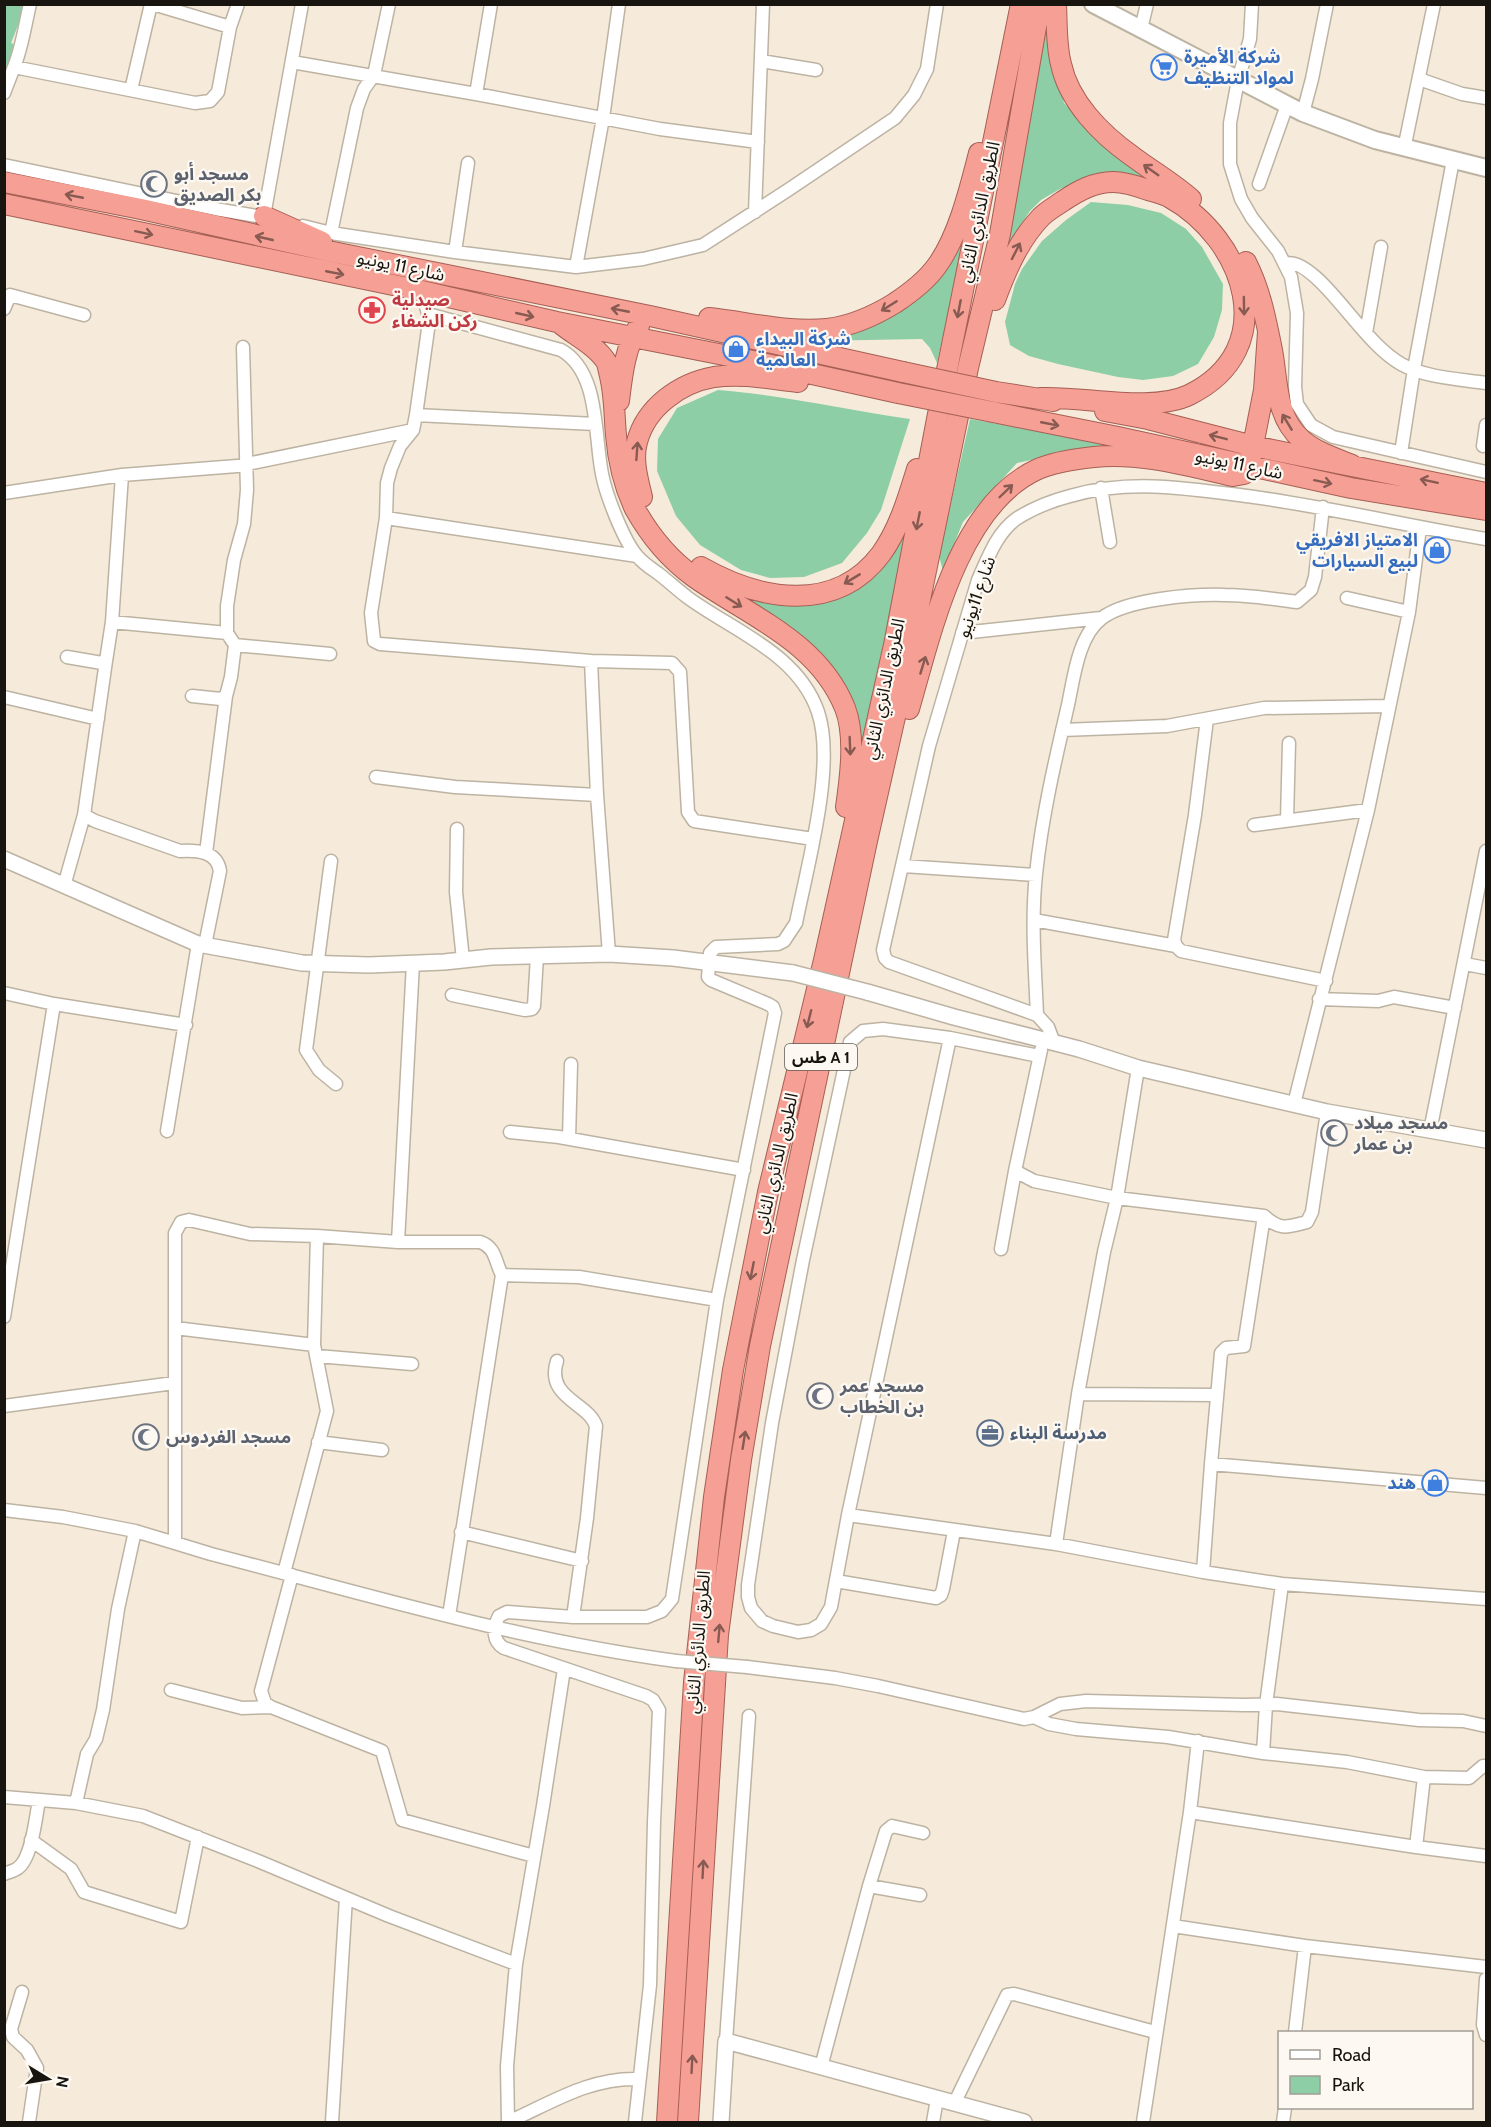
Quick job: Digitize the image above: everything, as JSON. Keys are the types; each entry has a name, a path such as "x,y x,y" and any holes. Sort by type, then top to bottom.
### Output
{"highway":[{"name":"الطريق الدائري الثاني","path":"688,2122 717,1646 726,1563 760,1346 968,368 1000,234 1041,4"},
{"path":"1056,4 1061,65 1073,96 1096,126 1129,155 1182,191 1212,217 1231,239 1251,272 1268,333 1278,397 1287,423 1303,441 1352,465"},
{"name":"الطريق الدائري الثاني","path":"667,2122 691,1723 714,1497 733,1370 768,1192 824,960 894,645 1020,8"},
{"path":"616,435 622,377 632,337 639,326 650,316 665,312 792,328 826,329 860,321 884,310 908,294 937,266 960,217 980,151 993,93 1020,8"},
{"name":"شارع 11 يونيو","path":"4,182 650,316 996,392 1041,398 1148,419 1253,446 1486,493"},
{"path":"940,508 954,465 988,318 1003,278 1021,242 1042,215 1083,188 1114,182 1138,186 1169,197 1200,219 1224,248 1239,275 1245,301 1244,330 1230,362 1212,380 1188,395 1171,401 1146,403 1063,397 1041,398"},
{"name":"شارع 11 يونيو","path":"4,204 1351,488 1486,510"},
{"path":"264,216 357,257"},
{"path":"557,322 592,347 607,363 615,398 616,435 628,495 646,529 665,552 692,576 783,633 810,655 846,710 850,739 850,778 824,960"},
{"path":"859,882 949,579 976,526 1008,488 1036,470 1066,461 1095,457 1159,460 1233,476 1244,474 1249,466 1265,382 1268,333"},
{"path":"867,387 748,376 715,377 687,385 662,400 649,417 636,443 636,473 643,500 679,549 699,566 723,580 774,595 802,597 831,592 860,575 880,555 894,532 937,419"},
{"path":"653,2122 670,2069"},
{"path":"689,2098 697,2122"}],"main road":[{"path":"1093,4 1303,112 1404,149 1486,168"}],"street":[{"path":"4,93 19,56 30,4"},
{"path":"131,90 152,4 230,27"},
{"path":"14,67 195,103 210,101 218,92 230,27 238,4"},
{"path":"264,216 302,4"},
{"path":"332,233 357,108 364,89 374,75 388,4"},
{"path":"476,94 491,4"},
{"path":"576,267 603,118 618,4"},
{"path":"755,212 763,5 758,4"},
{"path":"4,165 215,209 264,216 332,233 455,252 576,267 643,259 703,245 885,126 901,111 920,85 927,69 937,4"},
{"path":"1252,4 1250,39 1238,80 1228,137 1233,177 1246,208 1278,251 1291,277 1295,301 1297,404 1311,425 1325,434 1486,472"},
{"path":"1303,112 1327,4"},
{"path":"1404,149 1434,4"},
{"path":"1141,29 1146,5"},
{"path":"761,61 816,70"},
{"path":"292,62 712,137 758,142"},
{"path":"1419,79 1462,94 1486,98"},
{"path":"1259,184 1287,105"},
{"path":"1401,453 1414,369 1453,160"},
{"path":"455,252 468,163"},
{"path":"1366,333 1381,247"},
{"path":"1285,264 1297,264 1309,271 1389,356 1414,369 1434,375 1486,384"},
{"path":"422,291 427,312 430,315 550,346 570,355 586,378 602,475 609,501 637,556 687,597 765,646 788,665 818,710 824,744 821,793 796,923 784,941 766,945 716,947 710,953 708,963 708,977 711,980 768,1004 773,1007 775,1013 717,1300 672,1599 666,1608 652,1616 573,1617 507,1612 499,1616 495,1629 495,1640 500,1647 650,1698 658,1706 660,1714 654,1822 650,1985 635,2122"},
{"path":"4,309 10,295 84,315"},
{"path":"430,315 413,430 400,446 387,483 386,518 371,613 374,641 380,644 591,661 672,663 680,672 688,812 692,819 813,839"},
{"path":"206,853 226,696 235,645 228,633 227,606 232,570 244,524 247,463 243,347"},
{"path":"416,415 595,424"},
{"path":"1483,446 1486,425"},
{"path":"4,493 122,475 237,466 413,430"},
{"path":"64,886 84,815 112,622 122,475"},
{"name":"شارع 11يونيو","path":"1037,1015 889,962 883,950 930,746 962,633 978,580 1002,532 1016,520 1052,501 1101,488 1150,485 1181,487 1323,507 1420,528 1486,539"},
{"path":"1101,488 1110,542"},
{"path":"1001,1249 1039,1056 1049,1042 1048,1027 1037,1015 1034,920 1036,875 1046,800 1076,668 1085,640 1089,631 1101,618 1123,606 1158,599 1225,595 1297,602 1311,590 1315,578 1323,507"},
{"path":"386,518 637,556"},
{"path":"1294,1104 1368,810 1408,612 1420,528"},
{"path":"1347,598 1408,612"},
{"path":"962,633 1101,618"},
{"path":"112,622 228,633"},
{"path":"235,645 330,654"},
{"path":"67,657 106,662"},
{"path":"591,661 597,795 609,954"},
{"path":"192,696 221,699 226,696"},
{"path":"4,697 98,719"},
{"path":"1062,730 1167,726 1264,708 1389,705"},
{"path":"1207,719 1195,815 1174,940 1176,946 1181,951 1326,981"},
{"path":"1287,820 1289,743"},
{"path":"376,777 455,787 597,795"},
{"path":"1254,825 1368,810"},
{"path":"84,815 180,851 194,850 206,853 219,863 220,871 202,944 167,1131"},
{"path":"457,829 456,892 464,960"},
{"path":"1430,1131 1486,851"},
{"path":"4,859 202,944 302,963 413,963 609,954 673,958 793,973 1138,1068 1328,1112 1486,1140"},
{"path":"331,861 306,1050 319,1070 336,1084"},
{"path":"903,866 1036,875"},
{"path":"1034,920 1176,946"},
{"path":"452,995 532,1010 537,956"},
{"path":"398,1242 413,963"},
{"path":"1465,964 1486,968"},
{"path":"4,993 54,1004 186,1025"},
{"path":"1319,999 1378,1000 1394,997 1455,1008"},
{"path":"4,1317 10,1251 54,1004"},
{"path":"950,1038 848,1515 831,1607 826,1619 816,1628 804,1632 767,1624 754,1613 749,1602 748,1585 772,1424 803,1260 850,1042 858,1034 869,1029 950,1038 1039,1056"},
{"path":"569,1139 571,1064"},
{"path":"1056,1544 1078,1394 1116,1198 1138,1068"},
{"path":"1015,1171 1034,1181 1116,1198 1264,1216 1272,1224 1285,1228 1307,1221 1313,1207 1328,1112"},
{"path":"510,1132 569,1139 744,1170"},
{"path":"1203,1572 1221,1353 1226,1348 1244,1346 1264,1216"},
{"path":"174,1543 175,1233 181,1222 189,1220 250,1234 488,1244 493,1249 502,1275 449,1616"},
{"path":"317,1236 316,1350 327,1411 326,1421 318,1442 261,1692 265,1703 271,1707 382,1751 402,1820 534,1856"},
{"path":"502,1275 579,1277 717,1300"},
{"path":"175,1328 412,1364"},
{"path":"557,1361 555,1371 559,1387 570,1401 593,1418 596,1426 582,1561 573,1617"},
{"path":"4,1406 174,1383"},
{"path":"1078,1394 1217,1395"},
{"path":"318,1442 382,1450"},
{"path":"1211,1464 1486,1488"},
{"path":"4,1510 63,1517 135,1531 495,1629 587,1648 676,1661 835,1678 1019,1719 1034,1717 1054,1706 1073,1701 1287,1705 1419,1720 1463,1721 1486,1726"},
{"path":"848,1515 954,1532 1056,1544 1203,1572 1282,1584 1486,1599"},
{"path":"76,1803 87,1754 96,1739 103,1710 118,1609 135,1531"},
{"path":"461,1532 582,1561"},
{"path":"836,1581 933,1598 939,1596 943,1589 954,1532"},
{"path":"1263,1753 1266,1705 1282,1584"},
{"path":"564,1669 516,1964 507,2066 508,2122 582,2088 603,2081 639,2079"},
{"path":"171,1690 242,1708 271,1707"},
{"path":"721,2122 749,1716"},
{"path":"1034,1717 1049,1724 1076,1730 1198,1741 1263,1753 1347,1762 1424,1777 1469,1778 1486,1766"},
{"path":"1143,2122 1190,1812 1198,1741"},
{"path":"1416,1847 1424,1777"},
{"path":"4,1797 76,1803 143,1816 516,1964"},
{"path":"4,1874 20,1868 24,1861 39,1800"},
{"path":"1190,1812 1486,1856"},
{"path":"821,2067 885,1831 892,1826 923,1833"},
{"path":"31,1840 70,1869 84,1892 181,1922 198,1837"},
{"path":"869,1886 920,1895"},
{"path":"332,2122 346,1898"},
{"path":"1173,1926 1305,1946 1486,1967"},
{"path":"1294,2031 1305,1946"},
{"path":"1486,1979 1483,2025 1486,2035"},
{"path":"22,1992 11,2029 13,2037 27,2050 37,2068 29,2122"},
{"path":"954,2104 1007,1995 1014,1994 1032,1998 1155,2032"},
{"path":"726,2041 1024,2122"},
{"path":"933,2122 937,2099"}],"green space":[{"path":"5,5 26,5 11,43 20,47 5,81"},
{"path":"1047,9 1064,103 1161,187 1089,178 1060,189 1041,200 1030,211 1003,251"},
{"path":"974,194 937,363 930,348 922,339 811,341 811,336 908,302"},
{"path":"1091,202 1128,205 1161,213 1186,229 1202,247 1223,284 1222,310 1214,337 1198,364 1173,376 1143,380 1058,364 1029,356 1010,345 1005,322 1015,284 1022,269 1042,241"},
{"path":"718,390 790,399 910,419 881,510 867,533 842,563 804,577 770,578 741,570 700,545 676,516 657,471 658,439 677,408"},
{"path":"970,419 1118,445 1089,452 1050,456 1017,463 963,522 943,571 939,556"},
{"path":"909,522 857,768 852,706 716,582 757,599 782,605 803,606 834,600 854,591 869,579"}],"place":[{"name":"شركة الأميرة لمواد التنظيف","path":"1164,67"},
{"name":"مسجد أبو بكر الصديق","path":"154,184"},
{"name":"صيدلية ركن الشفاء","path":"372,310"},
{"name":"شركة البيداء العالمية","path":"736,349"},
{"name":"الامتياز الافريقي لبيع السيارات","path":"1437,550"},
{"name":"مسجد ميلاد بن عمار","path":"1334,1133"},
{"name":"مسجد عمر بن الخطاب","path":"820,1396"},
{"name":"مدرسة البناء","path":"990,1433"},
{"name":"مسجد الفردوس","path":"146,1437"},
{"name":"هند","path":"1435,1483"}]}
